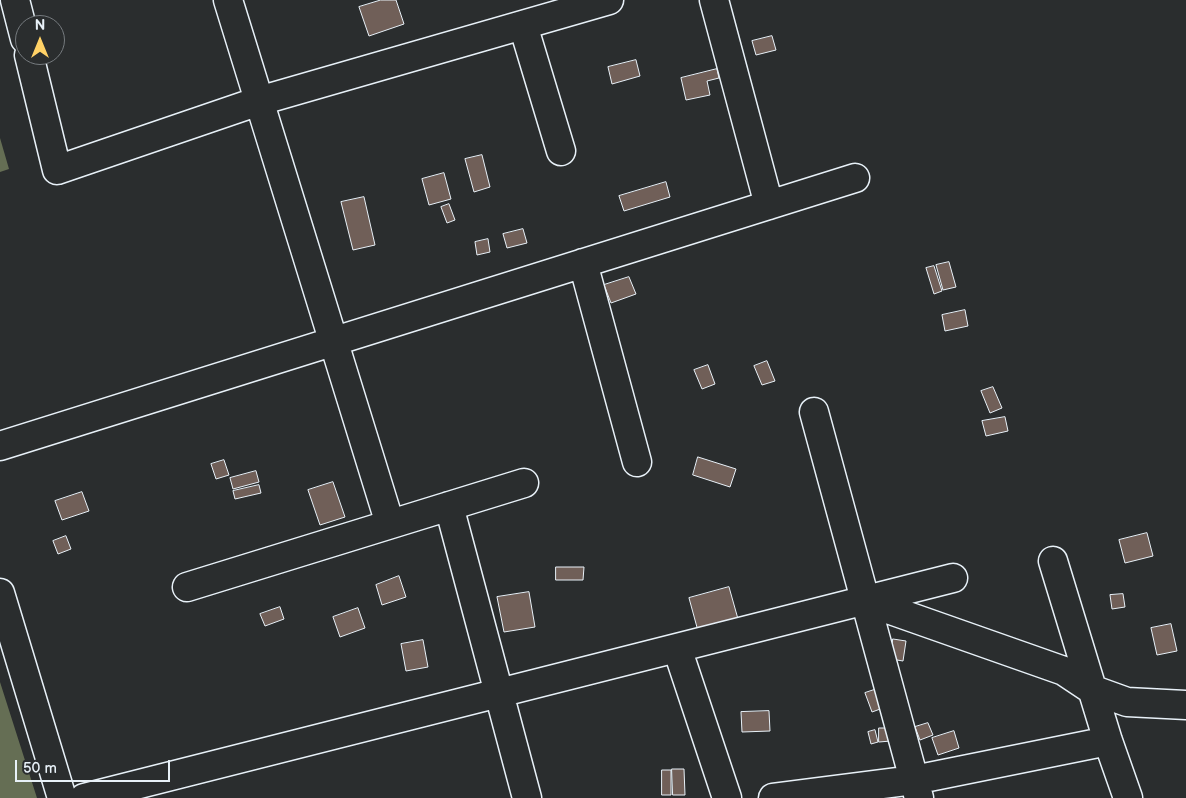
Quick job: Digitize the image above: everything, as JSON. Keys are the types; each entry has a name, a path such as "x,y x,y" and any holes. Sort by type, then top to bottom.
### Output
{"street":[{"path":"15,0 19,15"},
{"path":"228,0 390,524"},
{"path":"31,65 57,170 259,101 609,0"},
{"path":"714,0 768,205"},
{"path":"523,25 561,151"},
{"path":"0,446 855,178"},
{"path":"583,264 637,462"},
{"path":"814,412 917,789"},
{"path":"187,587 524,483"},
{"path":"448,506 526,798"},
{"path":"1053,561 1108,741 1128,798"},
{"path":"84,798 954,578"},
{"path":"0,593 62,798"},
{"path":"865,600 1064,671 1092,689 1127,702 1186,705"},
{"path":"677,648 727,798"},
{"path":"773,798 917,789 1108,741"}],"green space":[{"path":"0,138 9,169 0,172"},
{"path":"0,682 37,798 0,798"}],"building":[{"path":"381,0 396,0 404,24 369,36 359,7"},
{"path":"772,36 776,50 756,55 752,41"},
{"path":"636,60 640,76 612,84 608,67"},
{"path":"717,69 719,78 707,81 710,95 686,100 681,78"},
{"path":"482,155 490,187 474,192 465,159"},
{"path":"444,173 451,199 429,205 422,179"},
{"path":"666,182 670,197 624,211 619,196"},
{"path":"364,197 375,245 353,250 341,202"},
{"path":"449,204 455,220 447,223 441,207"},
{"path":"523,229 527,243 507,248 503,234"},
{"path":"488,239 490,252 477,255 475,242"},
{"path":"949,262 956,287 943,290 936,265"},
{"path":"934,266 942,291 934,294 926,268"},
{"path":"629,277 636,294 611,303 604,285"},
{"path":"965,310 968,326 945,331 942,315"},
{"path":"767,361 775,381 762,385 754,366"},
{"path":"708,365 715,384 702,389 694,370"},
{"path":"993,387 1002,408 990,413 981,391"},
{"path":"1005,417 1008,431 986,436 982,421"},
{"path":"698,457 736,469 730,487 693,475"},
{"path":"224,460 229,475 216,479 211,464"},
{"path":"256,471 259,482 233,489 230,478"},
{"path":"333,482 345,517 320,525 308,490"},
{"path":"259,485 261,493 235,499 233,491"},
{"path":"82,492 89,511 62,520 55,501"},
{"path":"1147,533 1153,556 1125,563 1119,540"},
{"path":"66,536 71,549 58,554 53,541"},
{"path":"556,567 584,567 583,580 556,580"},
{"path":"399,576 406,597 382,605 376,585"},
{"path":"729,587 738,619 698,631 689,598"},
{"path":"529,592 535,627 504,632 497,597"},
{"path":"1123,594 1125,607 1112,609 1110,595"},
{"path":"280,607 284,619 265,626 260,614"},
{"path":"358,608 365,628 340,637 333,617"},
{"path":"1171,624 1177,651 1157,655 1151,628"},
{"path":"893,639 906,641 903,661 891,659"},
{"path":"423,640 428,667 406,671 401,644"},
{"path":"877,689 883,708 872,712 865,693"},
{"path":"769,711 770,731 742,732 741,712"},
{"path":"928,723 933,735 920,740 915,727"},
{"path":"879,728 890,728 891,741 879,742"},
{"path":"875,730 878,742 871,744 868,732"},
{"path":"954,731 959,748 938,755 932,738"},
{"path":"672,769 684,769 685,795 673,795"},
{"path":"662,770 671,770 671,795 662,795"}]}
